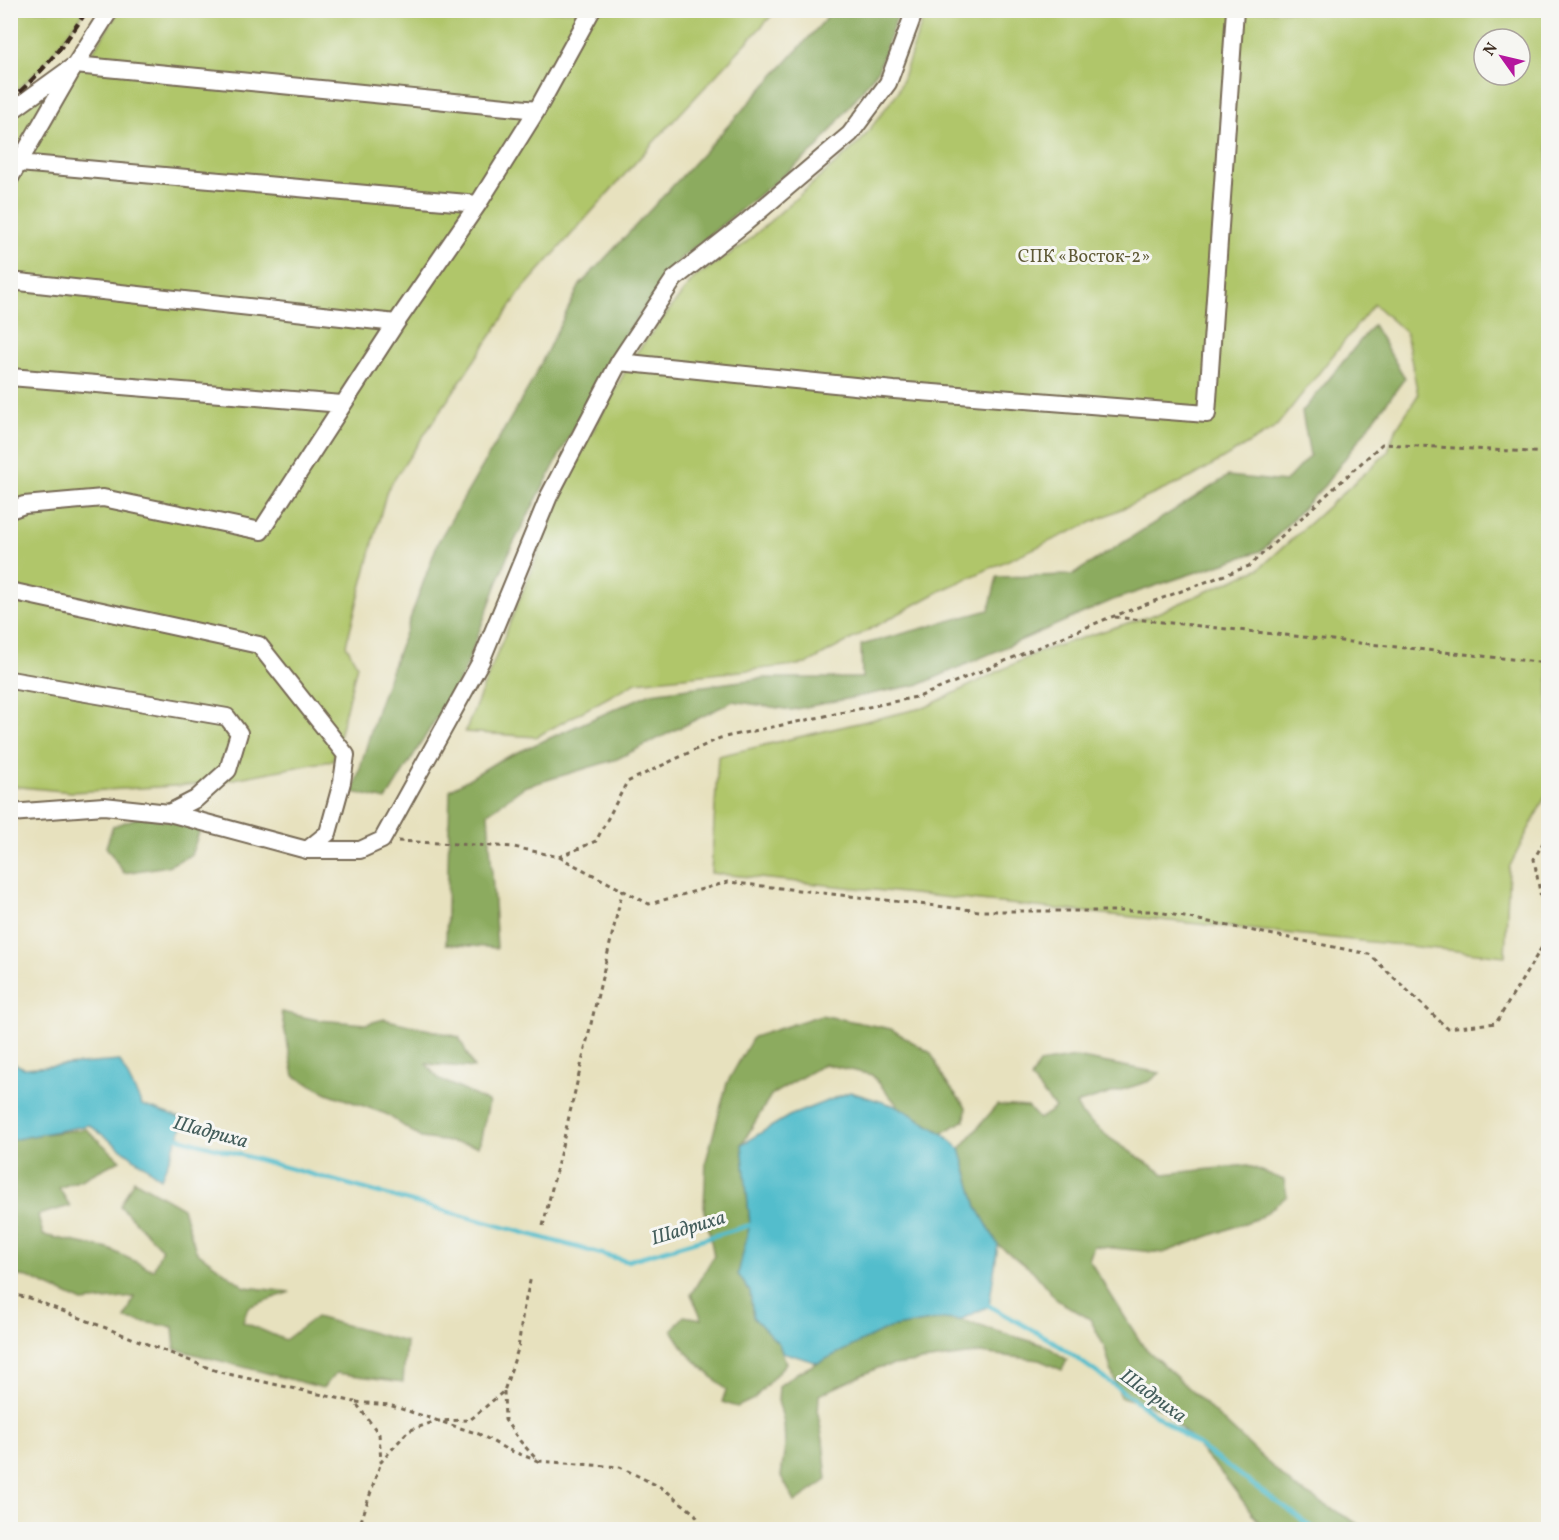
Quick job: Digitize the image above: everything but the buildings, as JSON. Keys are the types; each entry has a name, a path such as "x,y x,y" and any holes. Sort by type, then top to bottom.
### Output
{"street":[{"path":"10,178 75,65 110,10"},
{"path":"10,510 24,505 103,498 261,531 342,404 478,204 537,110 592,10"},
{"path":"10,813 104,806 169,813 307,850 360,850 382,840 482,661 549,496 619,362 674,279 744,224 850,134 888,83 915,10"},
{"path":"619,362 894,390 1207,414 1235,10"},
{"path":"10,112 75,65 537,110"},
{"path":"19,163 478,204"},
{"path":"10,281 396,323"},
{"path":"10,377 342,404"},
{"path":"10,591 259,645 346,755 342,782 327,833 307,850"},
{"path":"10,680 227,717 239,733 228,770 196,799 169,813"}],"path":[{"path":"559,857 596,841 627,782 720,738 921,696 1113,616 1249,566 1382,444 1548,453"},
{"path":"1113,616 1548,663"},
{"path":"382,840 514,847 559,857 649,903 728,882 980,911 1154,911 1369,954 1447,1028 1496,1023 1548,937 1534,859 1548,834"},
{"path":"543,1226 623,889"},
{"path":"531,1277 523,1311 518,1349 504,1391 504,1420 538,1461"},
{"path":"10,1294 29,1298 219,1372 355,1402 389,1405 479,1434 506,1449 538,1461 620,1467 664,1489 695,1514 704,1530"},
{"path":"358,1530 381,1462 408,1431 436,1421 470,1420 504,1391"},
{"path":"355,1402 379,1434 381,1462"}],"green space":[{"path":"11,10 85,11 40,69 11,95"},
{"path":"119,11 776,11 651,145 521,291 387,490 346,645 357,665 333,760 207,784 72,792 11,786 10,117 86,62"},
{"path":"833,11 899,11 878,70 817,148 680,259 615,349 509,552 463,675 386,800 353,792 378,707 438,542 529,387 580,285"},
{"name":"СПК «Восток-2»","path":"926,11 1548,11 1548,791 1509,868 1505,956 711,873 718,756 926,707 1038,652 1153,615 1260,568 1388,452 1394,432 1418,395 1406,333 1374,304 1275,428 1192,477 942,590 806,664 636,682 536,737 465,732 574,466 633,357 694,278 742,246 861,141 898,92"},
{"path":"1373,325 1405,378 1325,485 1263,550 1113,600 921,684 791,710 733,701 617,759 524,787 488,813 497,948 446,944 450,790 498,761 651,693 764,678 862,678 861,645 989,610 997,577 1072,575 1228,476 1285,482 1310,455 1302,412"},
{"path":"142,816 201,827 191,855 168,866 124,873 106,847 113,826"},
{"path":"281,1012 318,1020 366,1024 384,1019 459,1037 474,1068 426,1064 439,1079 489,1102 479,1146 421,1138 386,1114 327,1093 294,1076"},
{"path":"821,1015 891,1029 931,1053 945,1081 966,1107 965,1120 942,1133 899,1107 872,1075 824,1064 771,1095 742,1144 750,1224 738,1274 750,1292 753,1317 779,1344 786,1363 754,1399 737,1407 722,1402 726,1390 687,1353 672,1330 684,1316 702,1319 691,1294 714,1256 704,1206 706,1161 727,1083 753,1037"},
{"path":"1076,1057 1160,1073 1150,1081 1076,1104 1082,1115 1111,1139 1164,1174 1247,1165 1284,1180 1287,1196 1261,1217 1163,1253 1094,1246 1089,1260 1143,1346 1294,1487 1367,1529 1264,1529 1227,1480 1164,1409 1121,1397 1105,1348 1090,1319 1057,1300 1033,1271 998,1245 977,1207 960,1149 997,1105 1028,1107 1039,1119 1055,1108 1031,1079 1039,1063"},
{"path":"86,1129 120,1160 83,1179 59,1188 70,1206 38,1215 43,1235 109,1249 153,1270 162,1249 120,1206 134,1180 183,1208 196,1251 245,1287 290,1292 248,1307 243,1322 285,1340 316,1317 406,1342 403,1382 336,1373 323,1388 175,1349 173,1327 125,1319 134,1297 83,1302 28,1277 11,1275 10,1138"},
{"path":"942,1319 960,1320 1047,1346 1067,1360 1062,1370 1039,1360 980,1353 880,1367 819,1395 818,1414 827,1480 795,1502 781,1476 785,1446 784,1422 778,1401 779,1386 797,1373 889,1328"}],"water":[{"path":"120,1061 142,1105 185,1120 161,1178 89,1125 11,1140 11,1062 24,1068"},
{"path":"850,1092 899,1107 942,1133 960,1149 977,1207 998,1245 989,1306 960,1320 942,1319 889,1328 818,1363 782,1352 779,1344 753,1317 750,1292 738,1274 750,1224 742,1144 789,1116"}],"waterway":[{"name":"Шадриха","path":"172,1136 627,1261 754,1224"},
{"name":"Шадриха","path":"984,1303 1054,1342 1316,1530"}],"railway":[{"path":"10,101 52,58 87,10"}]}
